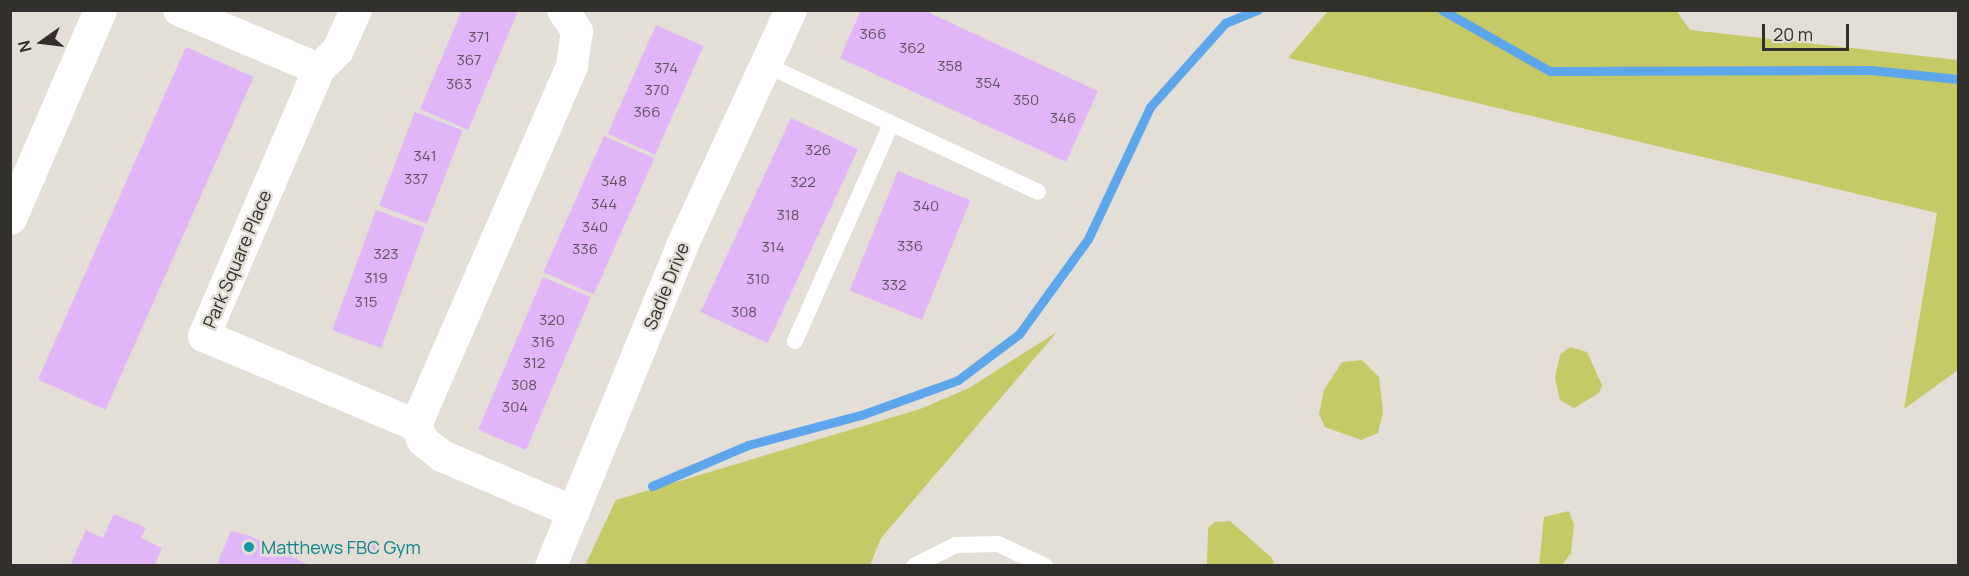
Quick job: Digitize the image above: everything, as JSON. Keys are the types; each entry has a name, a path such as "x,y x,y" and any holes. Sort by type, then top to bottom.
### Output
{"main road":[{"path":"10,218 100,10"}],"street":[{"path":"179,10 319,69"},
{"name":"Park Square Place","path":"356,10 338,50 319,69 204,336 416,425"},
{"path":"563,10 577,31 572,66 416,425 423,441 442,456 574,512"},
{"name":"Sadie Drive","path":"551,566 682,246 791,10"}],"lane":[{"path":"766,65 1038,192"},
{"path":"795,341 891,124"},
{"path":"914,566 956,545 998,544 1045,566"}],"green space":[{"path":"1676,10 1690,30 1958,60 1958,370 1904,409 1937,213 1288,58 1328,11"},
{"path":"1057,332 881,538 870,565 585,565 616,500 920,409 969,388"},
{"path":"1570,347 1587,352 1602,385 1599,393 1574,408 1560,400 1555,378 1560,355"},
{"path":"1362,360 1379,377 1383,412 1378,433 1361,440 1325,427 1319,414 1324,390 1342,362"},
{"path":"1569,511 1574,524 1571,553 1562,565 1539,565 1544,517"},
{"path":"1230,521 1272,558 1274,565 1207,565 1208,528 1215,522"}],"building":[{"path":"462,10 518,11 468,130 420,109"},
{"path":"861,10 923,10 1098,91 1066,162 840,58"},
{"path":"656,25 704,46 655,155 608,134"},
{"path":"186,47 254,77 106,410 38,380"},
{"path":"415,112 463,130 427,224 379,205"},
{"path":"791,118 858,149 768,343 701,312"},
{"path":"604,136 654,158 594,294 543,272"},
{"path":"898,171 970,200 922,320 850,291"},
{"path":"376,210 425,228 381,348 332,330"},
{"path":"543,277 591,297 526,450 478,430"},
{"path":"114,514 146,528 141,538 162,548 154,566 70,566 86,530 103,538"},
{"name":"Matthews FBC Gym","path":"231,531 250,536 311,566 216,566"},
{"path":"366,541 378,546 373,557 361,552"}],"waterway":[{"path":"652,486 748,445 861,415 958,380 1019,334 1088,239 1150,107 1225,23 1257,10"},
{"path":"1442,10 1550,71 1871,70 1958,79"}],"place":[{"name":"Matthews FBC Gym","path":"249,547"}]}
